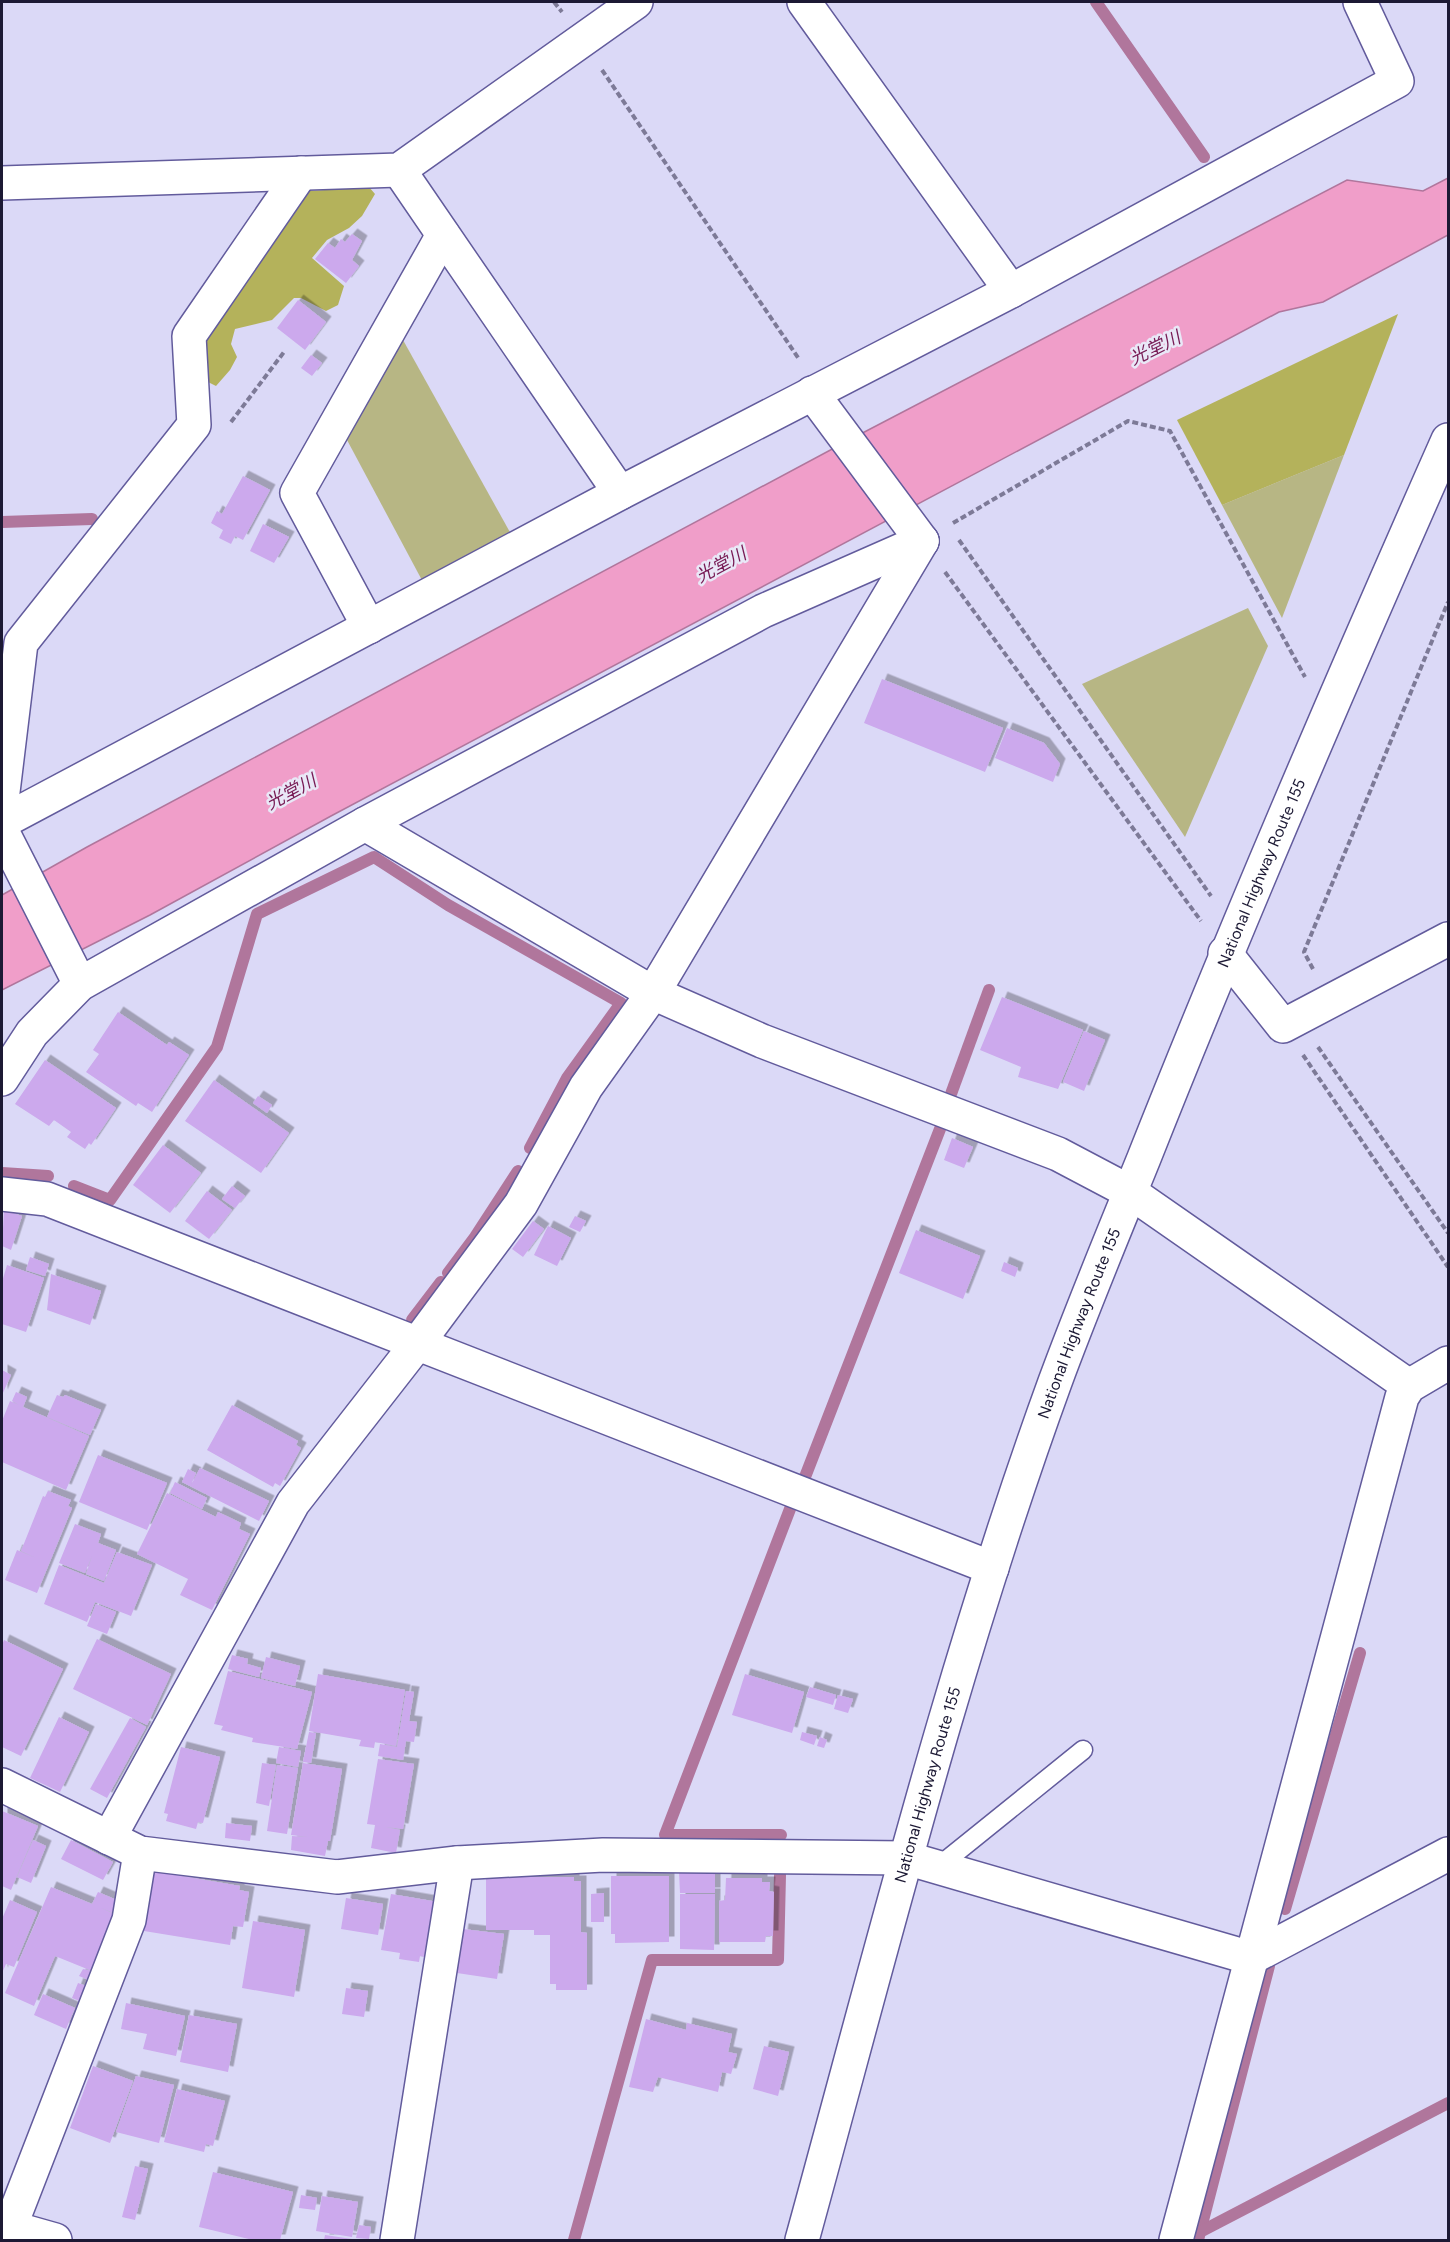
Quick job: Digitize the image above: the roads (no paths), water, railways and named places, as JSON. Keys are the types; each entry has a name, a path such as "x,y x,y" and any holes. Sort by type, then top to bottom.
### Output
{"main road":[{"path":"2,183 399,170 636,2"},
{"path":"804,2 1011,291"},
{"path":"78,980 4,835 369,627 620,493 819,399 1011,291 1397,81 1360,2"},
{"path":"399,170 620,493"},
{"path":"2,800 21,643 194,425 189,336 301,173"},
{"path":"369,627 297,493 443,236"},
{"path":"819,399 928,533"},
{"name":"National Highway Route 155","path":"802,2241 906,1858 992,1568 1056,1380 1230,941 1326,715 1449,440"},
{"path":"2,1079 32,1034 78,980 763,611 928,533"},
{"path":"109,1838 293,1503 417,1344 521,1204 586,1087 653,993 928,533"},
{"path":"365,824 653,993 762,1041 1058,1155 1130,1192 1409,1386"},
{"path":"1230,941 1291,1022 1449,939"},
{"path":"2,1194 46,1198 992,1568"},
{"path":"1176,2241 1399,1408 1409,1386 1449,1364"},
{"path":"2,1785 140,1853 337,1877 457,1863 603,1855 906,1858 1251,1958 1449,1854"},
{"path":"55,2241 6,2231 129,1920 140,1853"},
{"path":"397,2241 457,1863"}],"lane":[{"path":"938,1867 1083,1750"}],"water":[{"name":"光堂川","path":"1448,178 1448,235 1323,302 1279,312 331,816 150,915 2,990 2,895 87,847 851,439 1347,180 1423,191"}],"waterway":[{"path":"1096,2 1204,157"},
{"path":"2,522 92,519"},
{"path":"74,1186 110,1200 217,1047 257,914 374,857 448,905 621,1003 567,1078 530,1148"},
{"path":"951,1094 989,990"},
{"path":"805,1477 940,1129"},
{"path":"448,1273 475,1237 518,1171"},
{"path":"2,1173 48,1176"},
{"path":"412,1320 441,1282"},
{"path":"781,1835 665,1835 790,1509"},
{"path":"1285,1909 1360,1653"},
{"path":"574,2240 652,1960 778,1960 780,1875"},
{"path":"1200,2232 1269,1966"},
{"path":"1198,2240 1200,2232 1448,2103"}]}
